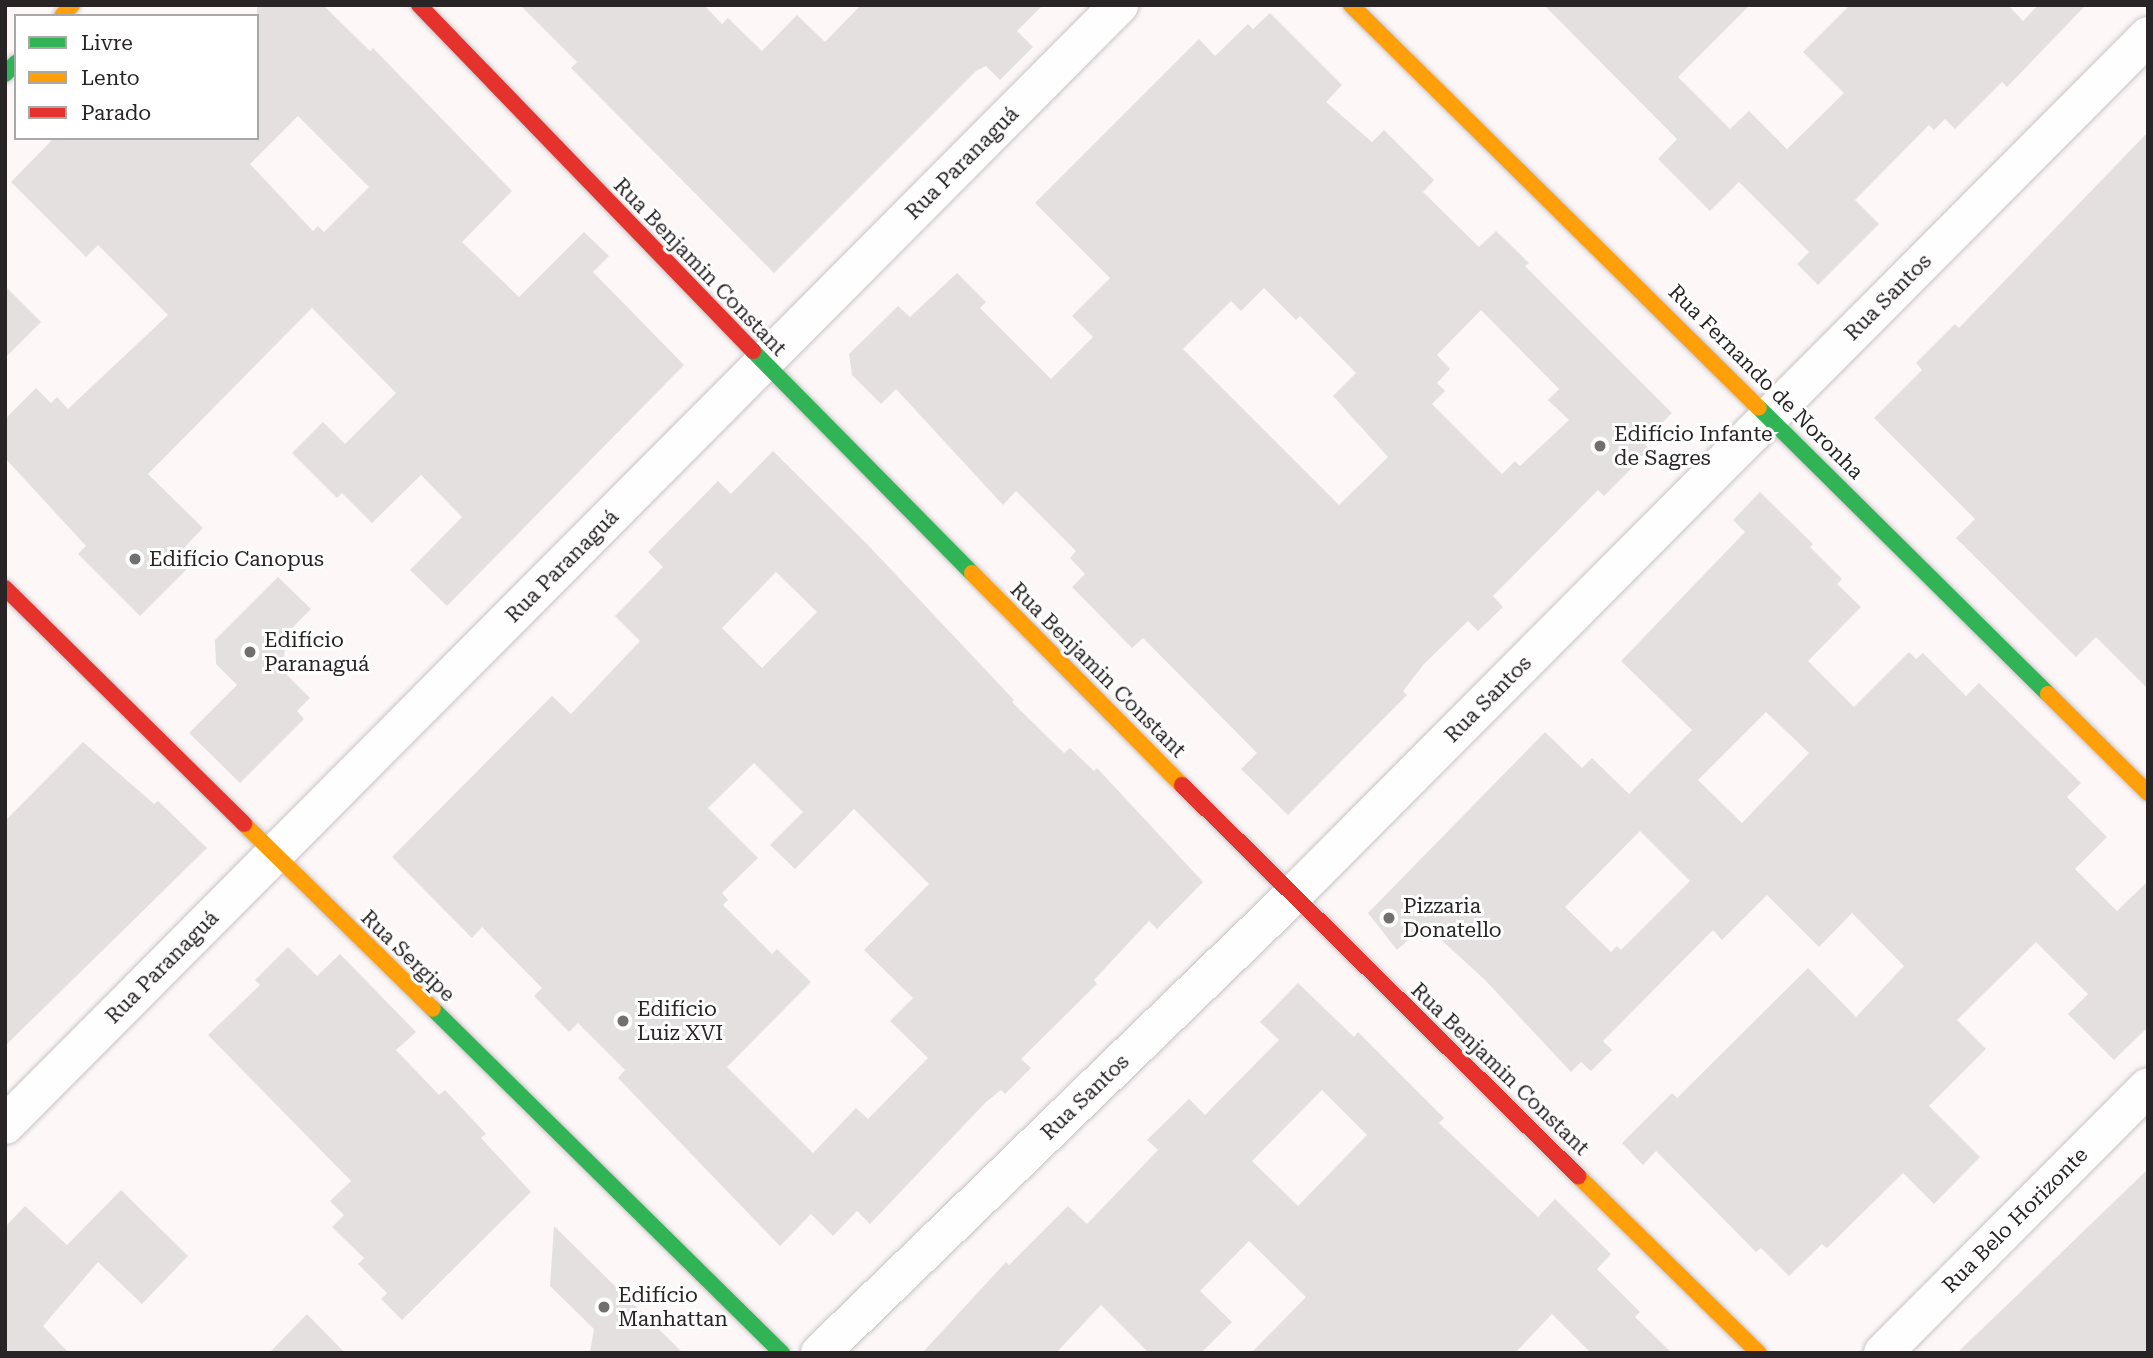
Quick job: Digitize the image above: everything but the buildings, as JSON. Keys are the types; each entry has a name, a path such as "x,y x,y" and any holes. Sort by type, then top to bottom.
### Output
{"street":[{"name":"Rua Benjamin Constant","path":"419,5 764,363 1292,896 1759,1353"},
{"name":"Rua Paranaguá","path":"5,1125 1119,5"},
{"name":"Rua Fernando de Noronha","path":"1351,5 1770,415 2148,793"},
{"name":"Rua Santos","path":"820,1353 1292,896 2148,36"},
{"name":"Rua Sergipe","path":"5,588 782,1353"},
{"name":"Rua Belo Horizonte","path":"1883,1353 2148,1087"}],"traffic: fast":[{"path":"5,74 14,65"},
{"path":"753,351 972,573"},
{"path":"1759,408 2048,694"},
{"path":"433,1009 782,1353"}],"traffic: slow":[{"path":"64,14 72,5"},
{"path":"1351,5 1759,408"},
{"path":"972,573 1182,785"},
{"path":"2048,694 2148,793"},
{"path":"244,824 433,1009"},
{"path":"1578,1176 1759,1353"}],"traffic: jam":[{"path":"419,5 753,351"},
{"path":"5,588 244,824"},
{"path":"1182,785 1578,1176"}],"place":[{"name":"Edifício Infante de Sagres","path":"1600,446"},
{"name":"Edifício Canopus","path":"135,559"},
{"name":"Edifício Paranaguá","path":"250,652"},
{"name":"Pizzaria Donatello","path":"1389,918"},
{"name":"Edifício Luiz XVI","path":"623,1021"},
{"name":"Edifício Manhattan","path":"604,1307"}]}
